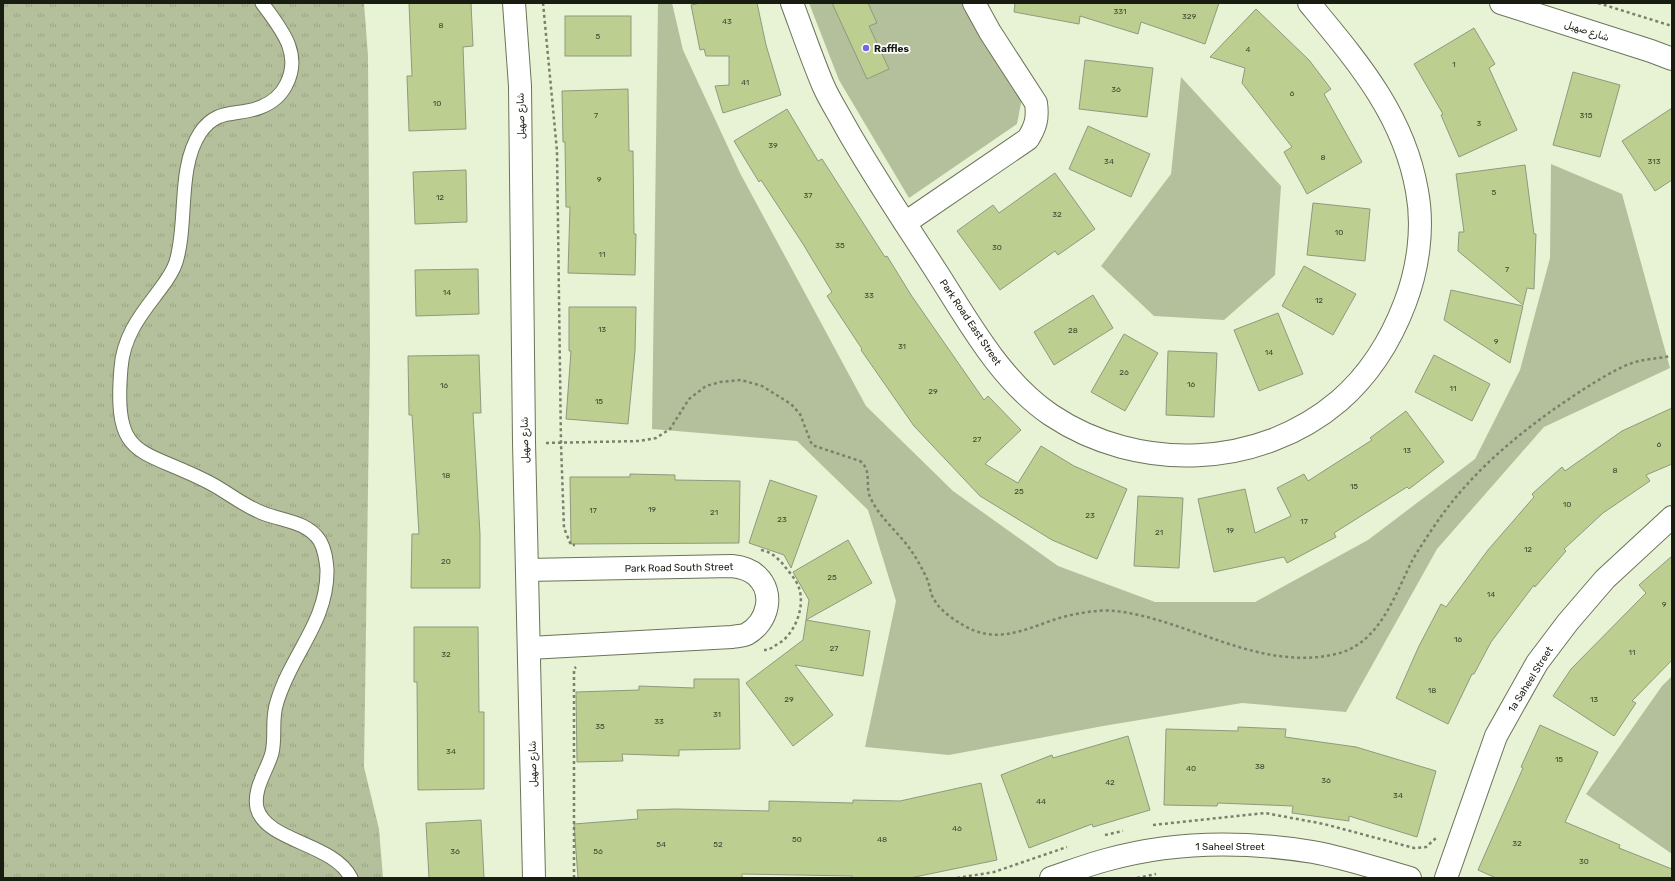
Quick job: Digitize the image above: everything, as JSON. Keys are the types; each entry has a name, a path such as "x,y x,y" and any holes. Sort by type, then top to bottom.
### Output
{"street":[{"name":"شارع صهيل","path":"514,3 520,86 524,442 534,878"},
{"name":"Park Road East Street","path":"792,3 824,87 861,155 988,350 1020,389 1052,415 1087,434 1124,447 1168,456 1214,455 1259,446 1302,427 1339,401 1371,367 1391,335 1412,285 1419,240 1418,194 1407,149 1392,117 1365,73 1309,3"},
{"path":"905,223 1028,138 1035,128 1038,116 1036,103 990,32 974,3"},
{"name":"شارع صهيل","path":"1501,3 1595,32 1672,59"},
{"name":"1a Saheel Street","path":"1446,878 1496,736 1538,663 1568,622 1605,579 1672,516"},
{"name":"Park Road South Street","path":"527,570 732,566 746,568 758,576 765,588 768,601 765,615 758,626 746,635 529,648"},
{"name":"1 Saheel Street","path":"1051,878 1106,860 1153,851 1206,844 1258,845 1315,852 1410,878"}],"lane":[{"path":"262,3 284,34 291,47 293,62 291,76 284,90 274,100 260,108 227,113 211,120 201,131 195,142 182,207 180,245 176,263 167,280 139,316 125,347 120,381 122,423 125,435 133,445 143,453 210,483 254,509 305,526 316,535 323,545 327,572 324,600 312,632 284,682 276,704 272,752 257,792 256,805 260,816 270,826 330,857 342,865 351,878"}],"path":[{"path":"543,3 557,151 561,444 564,528 571,544 577,546"},
{"path":"1598,3 1672,26"},
{"path":"524,442 561,444 639,442 656,438 670,429 689,399 706,386 720,382 741,380 762,386 791,404 800,414 812,445 860,461 865,465 868,471 868,490 871,499 917,559 928,582 934,601 948,616 965,627 984,635 1006,636 1082,613 1112,611 1140,615 1273,657 1314,658 1339,654 1362,642 1380,625 1415,556 1443,513 1476,474 1514,438 1555,408 1606,376 1634,363 1672,356"},
{"path":"759,550 766,551 779,558 799,588 801,601 796,623 784,639 769,650 762,650"},
{"path":"574,878 574,669 579,665"},
{"path":"1137,878 1159,873"}],"green space":[{"path":"3,3 364,3 368,56 370,350 364,767 379,829 383,878 3,878"},
{"path":"658,3 672,3 683,50 740,173 866,406 953,491 1058,566 1155,602 1255,602 1368,540 1475,459 1520,370 1550,258 1551,164 1622,194 1670,368 1544,427 1437,549 1346,712 1242,703 1103,726 949,755 865,747 896,601 868,510 797,441 652,429"},
{"path":"809,3 968,3 1023,93 1017,124 909,198 839,80"},
{"path":"1181,77 1281,186 1275,275 1224,320 1154,316 1101,266 1171,174"},
{"path":"1672,676 1672,854 1586,794 1662,686"}],"building":[{"path":"409,3 471,3 473,46 463,47 466,129 409,131 407,76 412,76"},
{"path":"701,3 757,3 766,45 781,95 723,113 715,86 729,85 729,56 706,56 704,49 700,50 691,5"},
{"name":"Raffles","path":"832,3 868,3 877,23 869,26 889,69 867,79"},
{"path":"1015,3 1219,3 1205,44 1141,22 1138,34 1080,16 1079,24 1014,12"},
{"path":"1256,9 1309,60 1331,89 1324,94 1362,162 1307,194 1284,152 1292,147 1242,83 1245,68 1210,57"},
{"path":"565,16 631,16 631,56 565,56"},
{"path":"1474,28 1495,64 1489,68 1517,130 1459,157 1441,115 1443,114 1414,64"},
{"path":"1085,60 1153,68 1147,117 1079,109"},
{"path":"1573,72 1620,85 1600,157 1553,145"},
{"path":"628,89 629,151 633,151 634,234 636,234 635,275 568,273 570,207 566,207 565,142 563,142 562,91"},
{"path":"1672,108 1672,180 1655,191 1622,141"},
{"path":"787,109 818,161 822,159 885,257 887,256 911,295 984,400 988,396 1021,430 985,464 1018,483 1041,446 1074,466 1127,489 1097,559 1052,540 980,496 914,426 861,350 862,349 827,296 832,292 803,244 761,180 759,182 734,141"},
{"path":"1088,126 1150,154 1131,197 1069,169"},
{"path":"1525,165 1534,234 1536,234 1534,289 1527,288 1523,305 1458,251 1459,232 1464,232 1456,174"},
{"path":"466,170 467,222 415,224 413,172"},
{"path":"1055,173 1095,229 1058,255 1055,251 1000,290 957,231 993,205 999,213"},
{"path":"1313,203 1370,209 1365,261 1307,255"},
{"path":"1304,266 1356,294 1333,335 1282,306"},
{"path":"478,269 479,314 416,316 415,270"},
{"path":"1451,290 1523,306 1510,363 1444,320"},
{"path":"1093,295 1113,328 1054,365 1034,332"},
{"path":"569,307 636,307 635,351 628,424 566,419 571,351 569,351"},
{"path":"1278,313 1303,374 1259,391 1234,330"},
{"path":"1124,334 1158,353 1125,411 1091,392"},
{"path":"1168,351 1217,353 1214,417 1166,415"},
{"path":"479,355 481,413 473,413 480,534 480,588 411,588 412,534 419,534 412,415 409,415 408,356"},
{"path":"1434,355 1490,384 1472,421 1415,392"},
{"path":"1672,408 1672,464 1646,475 1650,481 1603,513 1564,549 1566,551 1535,587 1534,585 1491,642 1474,674 1472,674 1448,724 1396,698 1419,646 1441,604 1446,607 1488,550 1534,497 1532,494 1562,467 1565,471 1622,431"},
{"path":"1406,411 1444,462 1409,489 1407,487 1334,533 1336,537 1287,563 1284,557 1214,572 1198,499 1245,489 1255,533 1291,516 1277,488 1304,474 1308,481 1372,440 1370,438"},
{"path":"630,474 675,475 675,480 740,481 739,543 571,544 570,477 630,477"},
{"path":"770,480 817,496 791,568 784,555 749,543"},
{"path":"1138,496 1183,498 1179,568 1134,566"},
{"path":"848,540 872,583 806,620 809,600 793,572"},
{"path":"1672,556 1672,660 1632,701 1636,703 1614,736 1553,696 1571,669 1646,593 1639,585"},
{"path":"806,620 870,631 863,676 795,665 833,715 793,746 746,683 803,640"},
{"path":"414,627 478,627 479,712 484,712 484,789 418,790 417,682 414,682"},
{"path":"694,679 739,679 740,749 679,750 679,756 622,754 623,761 577,762 576,692 639,690 639,686 694,688"},
{"path":"1540,725 1598,752 1565,822 1620,845 1619,848 1672,869 1672,878 1496,878 1478,870 1523,768 1521,767"},
{"path":"1238,727 1286,729 1285,737 1356,747 1436,771 1417,837 1349,816 1349,821 1292,813 1293,806 1218,803 1217,806 1164,805 1166,729 1238,731"},
{"path":"1128,736 1150,810 1093,827 1092,824 1029,848 1001,775 1052,755 1053,758"},
{"path":"981,783 997,860 910,878 852,878 852,876 742,874 742,878 578,878 574,824 638,819 637,810 676,809 769,811 769,801 853,803 853,800 900,801"},
{"path":"481,820 484,878 429,878 426,823"}],"place":[{"name":"Raffles","path":"866,48"}]}
